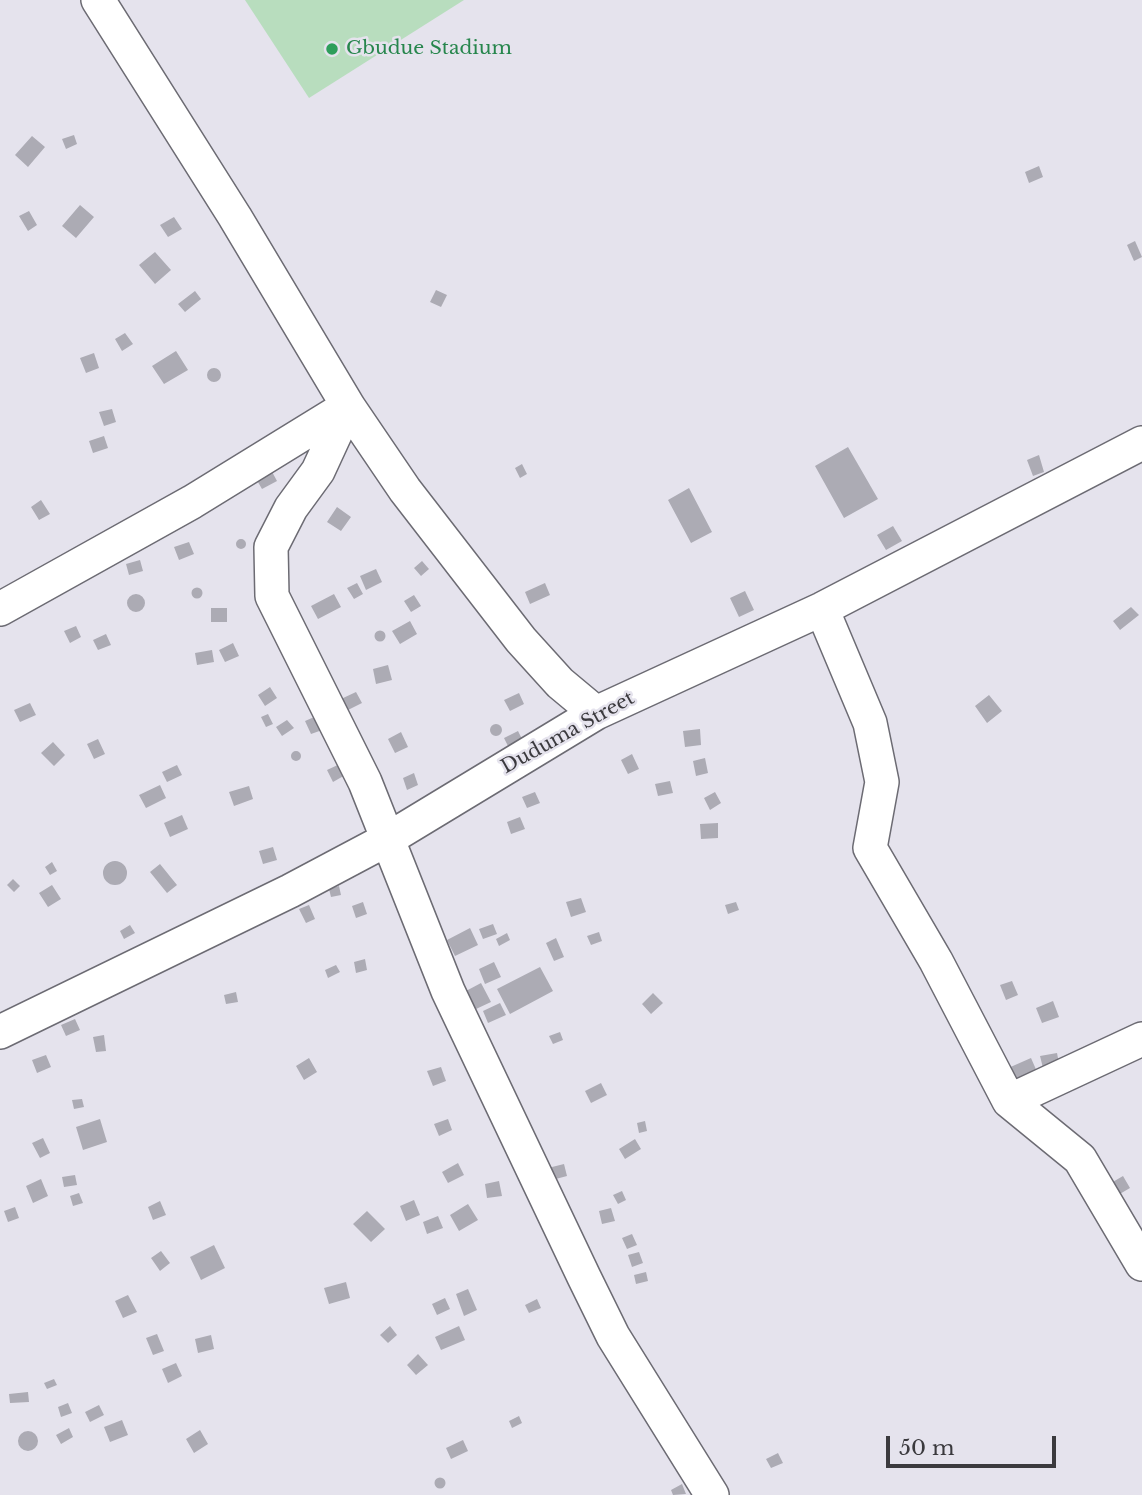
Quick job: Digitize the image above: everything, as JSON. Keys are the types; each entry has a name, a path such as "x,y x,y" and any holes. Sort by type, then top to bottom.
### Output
{"street":[{"path":"97,0 236,217 348,406 405,490 521,640 560,683 596,713"},
{"path":"0,609 192,502 348,406"},
{"path":"348,406 317,471 291,508 271,547 272,596 365,782 448,991 583,1277 613,1336 712,1495"},
{"name":"Duduma Street","path":"0,1032 290,891 388,839 596,713 822,609 1142,443"},
{"path":"822,609 870,723 882,782 870,848 936,961 1009,1101 1080,1159 1142,1264"},
{"path":"1009,1101 1142,1039"}],"green space":[{"name":"Gbudue Stadium","path":"245,0 464,0 309,98"}],"building":[{"path":"74,135 77,144 66,149 62,139"},
{"path":"32,136 45,147 28,167 15,155"},
{"path":"1039,166 1043,177 1029,183 1025,172"},
{"path":"80,205 94,217 76,238 62,226"},
{"path":"29,211 37,225 28,231 19,216"},
{"path":"174,217 182,229 168,237 160,225"},
{"path":"1135,241 1142,257 1134,261 1127,245"},
{"path":"155,252 171,270 155,284 139,265"},
{"path":"436,290 447,295 441,307 430,302"},
{"path":"195,291 201,299 185,312 178,304"},
{"path":"125,333 133,344 122,351 115,339"},
{"path":"176,351 188,370 164,384 152,366"},
{"path":"94,353 99,368 86,373 80,358"},
{"path":"214,368 219,370 219,380 214,382 209,380 207,375 209,370"},
{"path":"112,409 116,422 104,426 99,412"},
{"path":"104,436 108,448 93,453 89,441"},
{"path":"848,447 878,499 844,518 815,466"},
{"path":"1039,455 1044,472 1033,476 1027,460"},
{"path":"522,464 527,474 520,478 515,468"},
{"path":"270,468 277,481 262,489 255,477"},
{"path":"689,488 712,532 691,543 668,500"},
{"path":"41,500 50,514 39,520 31,507"},
{"path":"337,507 351,517 341,531 327,522"},
{"path":"893,526 902,541 886,550 877,535"},
{"path":"241,539 245,540 245,548 241,549 237,548 236,544 237,540"},
{"path":"189,542 194,554 179,560 174,547"},
{"path":"140,560 143,571 129,575 126,564"},
{"path":"422,561 429,569 421,576 414,568"},
{"path":"376,569 382,582 366,590 360,576"},
{"path":"357,583 363,594 354,599 347,588"},
{"path":"545,583 550,595 530,604 525,592"},
{"path":"197,587 203,593 197,599 191,593"},
{"path":"745,591 754,610 739,617 730,598"},
{"path":"136,594 143,596 143,610 136,612 129,610 127,603 129,596"},
{"path":"334,594 341,607 318,619 311,606"},
{"path":"414,595 421,606 411,612 404,601"},
{"path":"1131,607 1139,615 1120,630 1113,621"},
{"path":"211,608 227,608 227,622 211,622"},
{"path":"410,621 417,634 400,644 392,631"},
{"path":"76,626 81,637 70,643 64,631"},
{"path":"380,631 384,632 384,640 380,641 376,640 375,636 376,632"},
{"path":"106,634 111,645 98,650 93,640"},
{"path":"233,643 239,656 225,662 219,650"},
{"path":"212,650 214,662 197,665 195,653"},
{"path":"388,665 392,680 376,684 373,669"},
{"path":"270,687 277,698 265,706 258,695"},
{"path":"356,692 362,703 346,711 341,699"},
{"path":"519,693 524,704 510,711 504,700"},
{"path":"989,695 1002,711 987,723 975,706"},
{"path":"30,703 36,715 20,722 14,710"},
{"path":"268,714 273,724 266,727 261,717"},
{"path":"319,715 325,729 311,734 305,721"},
{"path":"287,720 294,728 282,736 276,727"},
{"path":"496,724 502,730 496,736 490,730"},
{"path":"700,729 701,745 685,747 683,731"},
{"path":"518,731 523,741 509,748 504,738"},
{"path":"401,732 408,747 395,753 388,739"},
{"path":"98,739 105,754 94,759 87,744"},
{"path":"53,742 65,755 54,766 41,753"},
{"path":"296,751 300,752 300,760 296,761 292,760 291,756 292,752"},
{"path":"632,754 639,769 628,774 621,760"},
{"path":"705,758 708,773 696,776 693,761"},
{"path":"342,763 347,774 333,782 327,770"},
{"path":"177,765 182,775 167,782 162,772"},
{"path":"414,773 418,785 407,790 403,778"},
{"path":"670,781 673,793 658,796 655,784"},
{"path":"160,785 166,798 146,808 139,795"},
{"path":"249,786 253,799 234,806 229,792"},
{"path":"535,792 540,803 527,808 522,797"},
{"path":"715,792 721,803 710,810 704,798"},
{"path":"182,815 188,829 170,837 164,823"},
{"path":"520,817 525,829 511,834 507,822"},
{"path":"718,823 718,838 701,839 700,824"},
{"path":"273,847 277,860 263,864 259,851"},
{"path":"115,861 123,865 127,873 123,881 115,885 107,881 103,873 107,865"},
{"path":"52,862 57,871 50,875 45,867"},
{"path":"160,864 177,885 167,893 150,872"},
{"path":"13,879 20,886 14,892 7,885"},
{"path":"52,885 61,899 48,907 39,893"},
{"path":"339,886 341,895 331,897 329,889"},
{"path":"581,898 586,912 571,917 566,902"},
{"path":"363,902 367,914 356,918 352,906"},
{"path":"736,902 739,910 728,914 725,905"},
{"path":"309,905 315,919 306,923 299,909"},
{"path":"493,924 497,934 483,939 479,929"},
{"path":"130,925 135,933 124,939 120,931"},
{"path":"470,928 478,945 455,956 447,940"},
{"path":"599,932 602,941 591,945 587,936"},
{"path":"507,933 510,940 499,946 496,939"},
{"path":"556,938 564,957 554,961 546,943"},
{"path":"365,959 367,970 356,973 354,962"},
{"path":"494,962 501,977 485,984 479,969"},
{"path":"336,965 340,972 328,978 325,970"},
{"path":"540,967 553,991 510,1014 497,989"},
{"path":"1012,981 1018,995 1006,1000 1000,985"},
{"path":"481,983 491,1002 476,1009 466,991"},
{"path":"236,992 238,1002 226,1004 224,995"},
{"path":"653,993 663,1003 651,1014 642,1004"},
{"path":"1053,1001 1059,1017 1042,1023 1036,1008"},
{"path":"500,1003 506,1015 488,1023 483,1011"},
{"path":"75,1019 80,1030 66,1036 61,1025"},
{"path":"560,1032 563,1040 553,1044 549,1036"},
{"path":"104,1035 106,1051 96,1052 93,1037"},
{"path":"1057,1053 1060,1069 1044,1072 1040,1056"},
{"path":"46,1055 51,1067 37,1073 32,1060"},
{"path":"309,1058 317,1072 304,1080 296,1066"},
{"path":"1031,1058 1038,1074 1013,1085 1006,1069"},
{"path":"441,1067 446,1081 433,1086 427,1071"},
{"path":"601,1083 607,1095 591,1103 585,1091"},
{"path":"82,1099 84,1107 74,1109 72,1100"},
{"path":"100,1119 107,1142 83,1150 76,1127"},
{"path":"448,1119 452,1130 439,1136 434,1124"},
{"path":"645,1121 647,1131 639,1133 637,1123"},
{"path":"43,1138 50,1153 40,1158 32,1143"},
{"path":"635,1139 641,1149 625,1159 619,1149"},
{"path":"458,1163 464,1175 448,1183 442,1172"},
{"path":"564,1164 567,1176 552,1180 548,1168"},
{"path":"75,1175 77,1185 64,1187 62,1177"},
{"path":"1123,1176 1130,1188 1118,1195 1111,1183"},
{"path":"41,1179 48,1196 33,1203 26,1186"},
{"path":"499,1181 502,1196 487,1198 485,1184"},
{"path":"622,1191 626,1200 618,1204 613,1195"},
{"path":"79,1193 83,1203 73,1206 70,1196"},
{"path":"414,1200 420,1215 406,1221 400,1206"},
{"path":"160,1201 166,1215 153,1220 148,1207"},
{"path":"468,1204 478,1220 459,1231 450,1215"},
{"path":"15,1207 19,1218 8,1222 4,1211"},
{"path":"611,1208 615,1221 602,1224 599,1211"},
{"path":"367,1211 385,1229 371,1242 353,1224"},
{"path":"438,1216 443,1228 427,1234 423,1222"},
{"path":"632,1234 637,1245 627,1249 622,1238"},
{"path":"214,1245 225,1268 201,1280 190,1257"},
{"path":"161,1251 170,1263 160,1271 151,1258"},
{"path":"639,1252 643,1263 632,1267 628,1255"},
{"path":"646,1272 648,1281 636,1284 634,1275"},
{"path":"346,1282 350,1298 329,1304 324,1288"},
{"path":"468,1289 477,1310 464,1316 456,1294"},
{"path":"128,1295 137,1312 123,1318 115,1301"},
{"path":"445,1298 450,1309 437,1315 432,1304"},
{"path":"537,1299 541,1308 529,1313 525,1305"},
{"path":"390,1326 397,1335 388,1343 380,1335"},
{"path":"459,1326 465,1340 441,1350 435,1337"},
{"path":"157,1334 164,1351 153,1355 146,1338"},
{"path":"211,1335 214,1349 198,1353 195,1339"},
{"path":"418,1354 428,1365 416,1375 407,1365"},
{"path":"176,1363 182,1376 168,1383 162,1369"},
{"path":"54,1379 57,1385 47,1389 44,1383"},
{"path":"28,1392 29,1402 10,1403 9,1394"},
{"path":"68,1403 72,1413 61,1417 58,1407"},
{"path":"99,1405 104,1415 90,1422 85,1412"},
{"path":"519,1416 522,1423 512,1428 509,1421"},
{"path":"122,1420 128,1435 110,1442 104,1427"},
{"path":"69,1428 73,1437 61,1444 56,1435"},
{"path":"200,1430 208,1444 194,1453 186,1439"},
{"path":"28,1431 35,1434 38,1441 35,1448 28,1451 21,1448 18,1441 21,1434"},
{"path":"463,1440 468,1451 451,1459 446,1448"},
{"path":"778,1453 783,1463 771,1468 766,1459"},
{"path":"440,1478 444,1479 444,1487 440,1488 436,1487 435,1483 436,1479"},
{"path":"682,1484 686,1494 673,1495 671,1490"}],"place":[{"name":"Gbudue Stadium","path":"332,49"}]}
